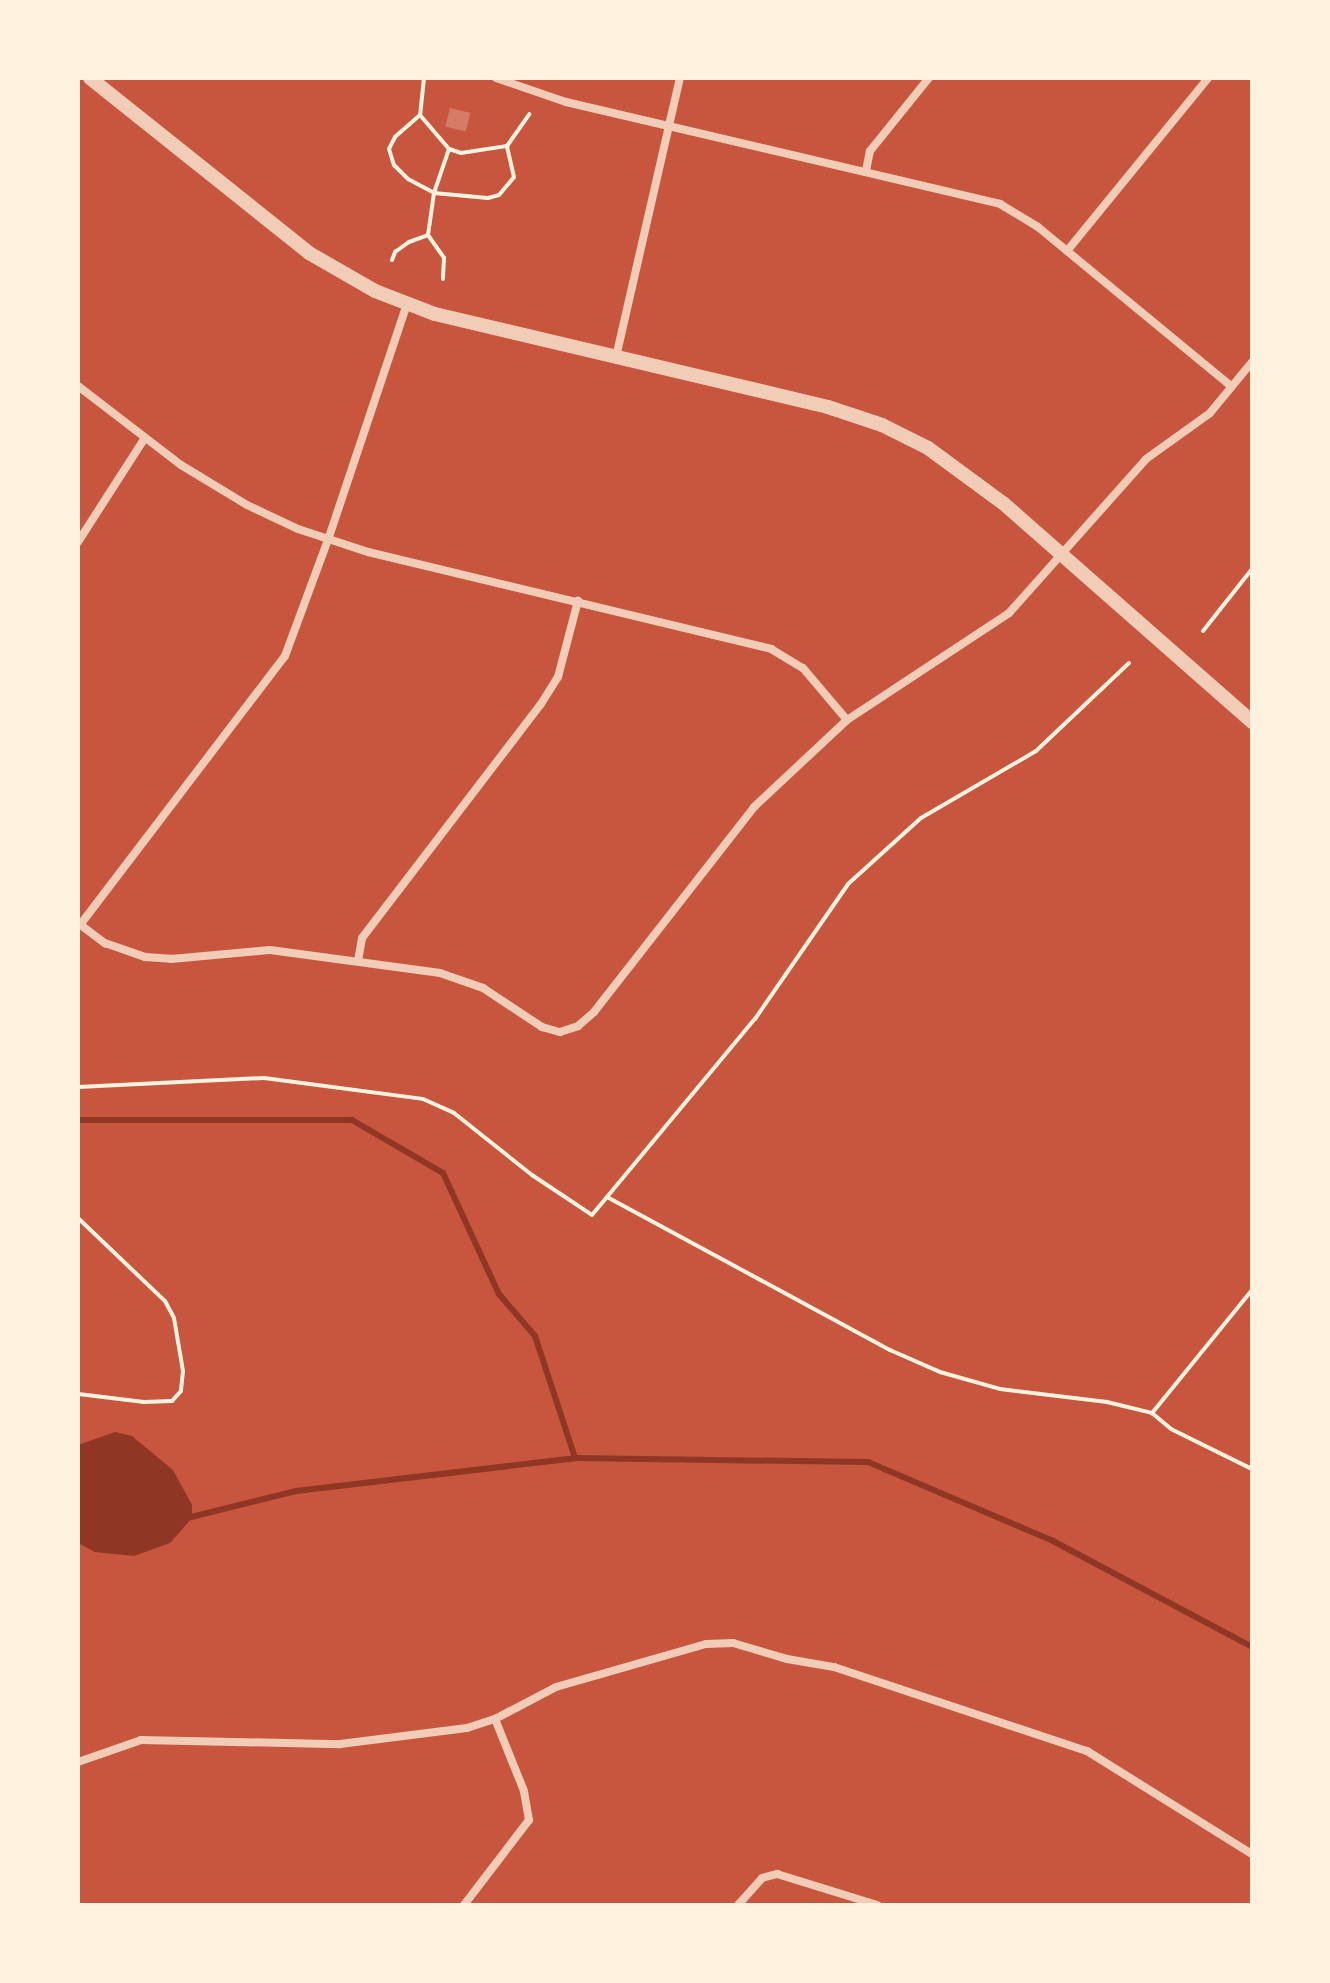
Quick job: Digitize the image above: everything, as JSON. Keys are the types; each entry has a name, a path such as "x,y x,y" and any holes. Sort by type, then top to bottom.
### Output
{"street":[{"path":"90,78 309,253 349,278 407,304 448,318 828,407 882,425 954,465 1063,555 1252,722"},
{"path":"496,78 566,102 1000,204 1026,218 1232,387"},
{"path":"616,357 680,78"},
{"path":"866,171 870,151 929,78"},
{"path":"1067,251 1208,78"},
{"path":"407,304 328,540 285,656 79,924 105,943 145,957 171,959 270,950 358,961 466,980 542,1027 560,1032 578,1026 594,1012 754,807 847,720 1009,613 1146,459 1210,413 1252,362"},
{"path":"78,386 144,439 247,505 328,540 771,649 803,668 847,720"},
{"path":"78,542 144,439"},
{"path":"358,961 362,938 552,686 565,655 578,601"},
{"path":"78,1762 141,1740 340,1744 439,1732 495,1719 556,1687 706,1644 733,1643 787,1659 834,1667 1087,1751 1252,1854"},
{"path":"464,1905 529,1820 524,1791 495,1719"},
{"path":"738,1905 762,1878 777,1874 877,1905"}],"path":[{"path":"424,78 420,115 395,137 389,149 394,165 401,172 434,193 488,198 499,195 514,177 507,146"},
{"path":"420,115 449,149 461,153 507,146 529,114"},
{"path":"443,279 444,258 428,235 434,193 449,149"},
{"path":"392,260 395,252 409,242 428,235"},
{"path":"1203,631 1252,569"},
{"path":"78,1087 264,1078 423,1099 454,1113 532,1175 592,1215 755,1019 848,884 921,818 1036,751 1129,663"},
{"path":"607,1197 890,1350 940,1372 1000,1389 1107,1402 1152,1413 1171,1429 1252,1469"},
{"path":"78,1218 165,1301 174,1318 183,1371 181,1391 172,1401 144,1402 78,1394"},
{"path":"1152,1413 1252,1290"}],"shaded area":[{"path":"115,1432 132,1436 173,1470 192,1505 192,1518 170,1543 134,1556 95,1552 78,1543 78,1445"}],"building":[{"path":"450,108 470,113 466,132 445,126"}],"waterway":[{"path":"78,1120 352,1120 443,1173 499,1294 535,1336 575,1458"},
{"path":"187,1518 296,1491 575,1458 868,1462 1053,1541 1252,1647"}]}
